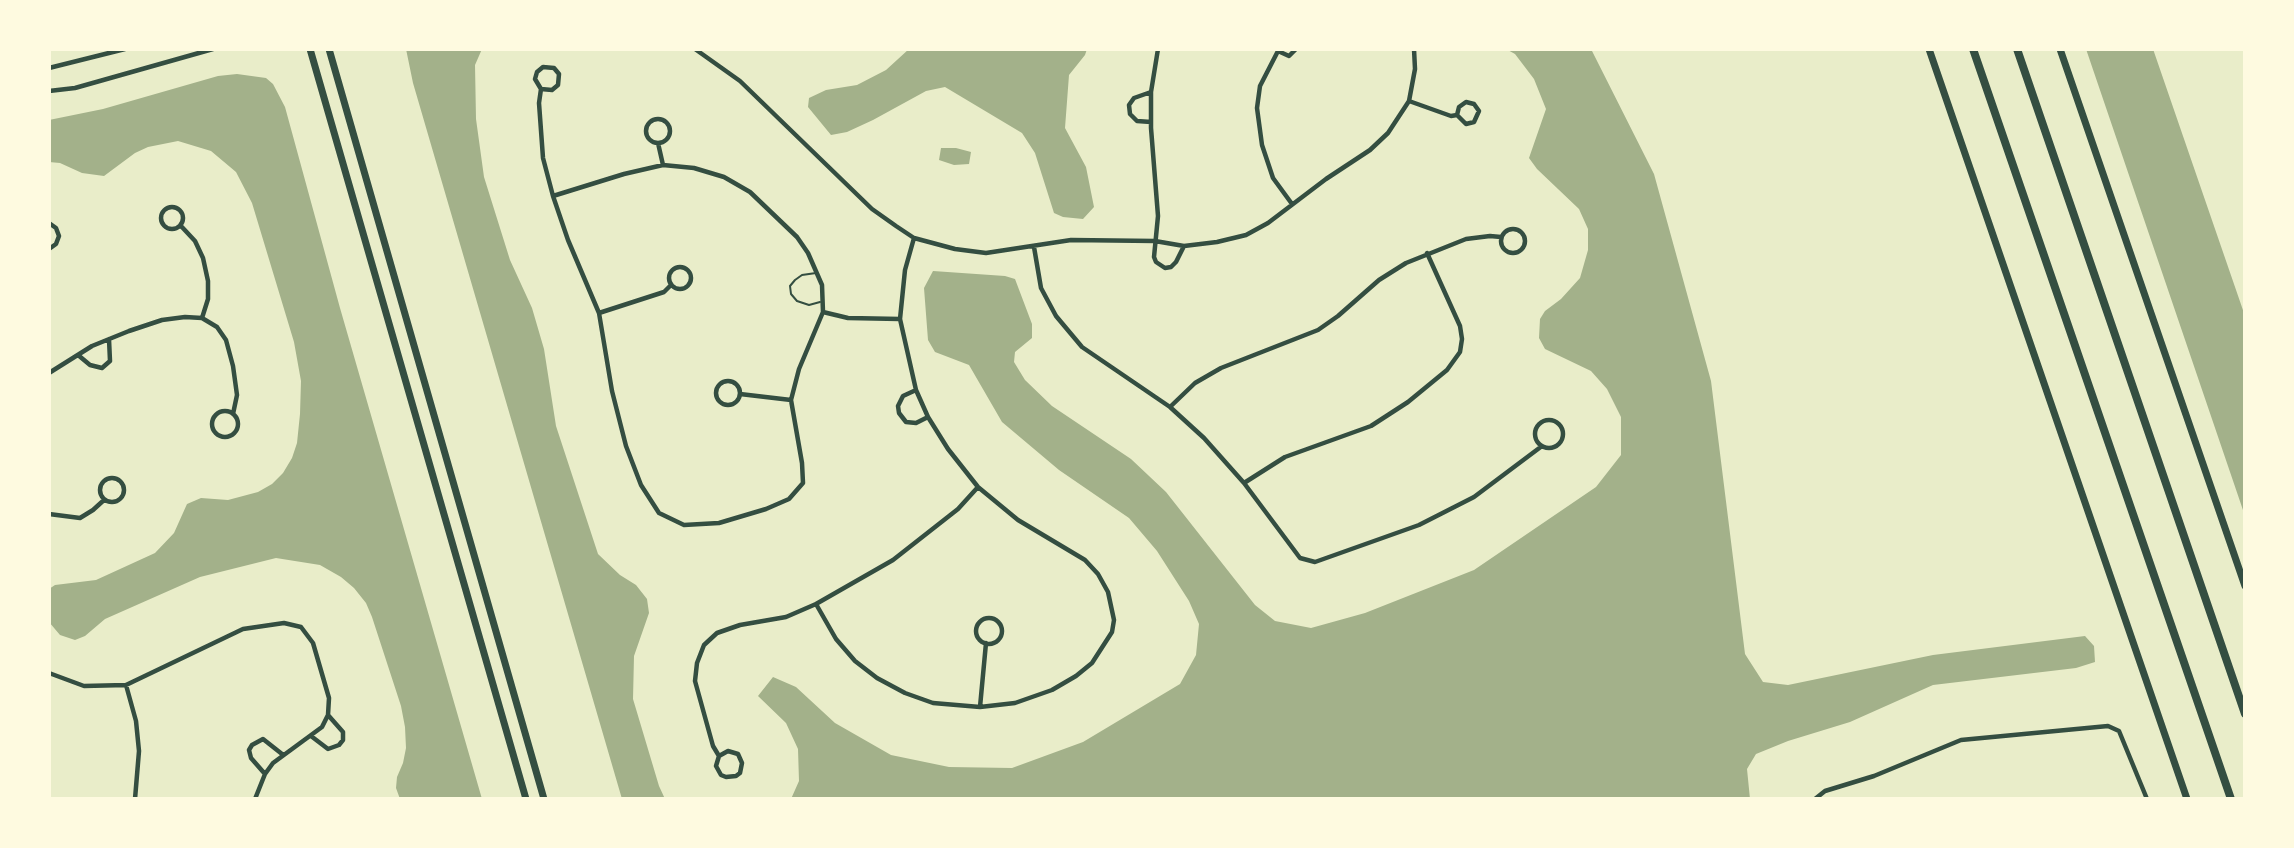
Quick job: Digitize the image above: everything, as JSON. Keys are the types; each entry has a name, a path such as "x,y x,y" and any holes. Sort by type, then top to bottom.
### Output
{"highway":[{"path":"1973,49 2231,799"},
{"path":"2017,49 2245,714"}],"main road":[{"path":"310,49 526,799"},
{"path":"329,49 544,799"},
{"path":"1928,49 2187,799"},
{"path":"2060,49 2245,586"}],"street":[{"path":"49,68 125,49"},
{"path":"49,91 75,88 213,49"},
{"path":"695,49 740,81 872,209 914,238 954,249 986,253 1071,240 1155,241 1184,246 1246,235 1268,223 1370,150 1388,134 1409,101 1415,69 1415,49"},
{"path":"1158,49 1151,92 1158,216 1154,257 1160,267 1165,268 1176,262 1184,246"},
{"path":"1292,204 1273,178 1262,145 1257,108 1260,86 1277,50 1289,56 1297,49"},
{"path":"541,89 552,90 558,85 560,78 554,68 547,66 537,72 536,79 541,89 539,103 543,158 553,196 568,240 599,313 612,391 626,446 641,485 659,513 684,526 719,523 789,499 803,483 791,400 799,369 823,312 824,300 817,273 797,237 750,192 723,177 694,167 663,165 553,196"},
{"path":"1151,92 1134,98 1129,105 1130,114 1137,121 1151,122"},
{"path":"1409,101 1451,116 1457,115"},
{"path":"1466,102 1474,104 1479,111 1477,119 1470,124 1462,122 1457,115 1459,107 1466,102"},
{"path":"657,119 664,121 670,130 668,138 659,143 651,141 646,132 650,122 657,119"},
{"path":"659,143 663,165"},
{"path":"172,206 180,210 184,218 181,226 173,230 165,226 161,218 164,210 172,206"},
{"path":"49,223 56,228 59,236 56,244 49,249"},
{"path":"181,226 195,241 204,258 208,299 202,318"},
{"path":"1517,229 1524,235 1525,245 1519,252 1509,253 1502,247 1501,237 1507,230 1517,229"},
{"path":"1170,407 1195,383 1221,368 1318,330 1379,280 1406,263 1466,239 1501,237"},
{"path":"816,604 836,639 855,660 877,678 905,693 933,703 980,707 1015,704 1052,690 1076,677 1092,663 1107,643 1114,620 1108,592 1098,574 1085,560 1018,520 978,486 948,449 928,417 916,390 900,319 905,270 914,238"},
{"path":"1034,247 1041,288 1056,316 1082,347 1170,407 1204,438 1244,483 1300,558 1315,562 1419,525 1474,497 1542,446 1555,446 1561,440 1561,428 1555,421 1541,422 1535,429 1535,439 1542,446"},
{"path":"1244,483 1285,457 1371,426 1408,402 1447,370 1460,352 1460,326 1427,253"},
{"path":"682,267 688,270 691,278 689,285 682,289 671,285 668,278 674,268 682,267"},
{"path":"599,313 664,292 671,285"},
{"path":"823,312 848,318 900,319"},
{"path":"49,373 109,340 162,320 202,318 216,327 226,340 237,395 233,414 238,422 235,432 226,436 216,433 212,425 215,415 223,411 233,414"},
{"path":"78,355 90,365 102,368 110,360 112,353 109,340"},
{"path":"729,380 738,387 740,394 737,401 726,405 719,402 715,391 721,382 729,380"},
{"path":"916,390 903,396 898,406 899,413 906,422 916,422 928,417"},
{"path":"740,394 791,400"},
{"path":"112,478 121,481 125,490 121,499 113,503 104,499 100,491 103,482 112,478"},
{"path":"719,756 728,751 737,754 743,763 740,773 731,778 721,775 716,766 719,756 713,746 695,681 697,663 704,645 717,633 740,625 786,617 816,604 893,560 958,509 978,486"},
{"path":"49,514 79,518 93,510 104,499"},
{"path":"992,619 1000,625 1001,634 995,642 985,643 978,638 976,628 982,620 992,619"},
{"path":"49,673 84,686 126,685 243,629 284,623 301,627 313,643 329,698 328,715 322,727 282,754 265,774 255,799"},
{"path":"980,707 985,643"},
{"path":"126,685 136,721 139,751 135,799"},
{"path":"311,736 328,749 338,745 342,740 342,732 328,715"},
{"path":"1815,799 1825,791 1874,776 1961,740 2108,726 2119,731 2147,799"},
{"path":"265,774 251,758 249,750 252,745 263,739 282,754"}],"lane":[{"path":"817,273 802,275 795,280 790,286 791,294 797,301 809,305 824,300"}],"shaded area":[{"path":"406,49 482,49 475,65 476,119 484,177 510,260 532,308 544,349 556,426 598,554 620,575 636,585 647,599 649,613 634,656 633,699 665,799 622,799 413,83"},
{"path":"909,49 1087,49 1069,75 1065,128 1086,167 1094,207 1083,219 1054,213 1035,153 1022,133 945,87 926,91 873,120 847,132 831,135 808,107 809,98 826,90 857,85 886,70"},
{"path":"1506,49 1591,49 1654,174 1711,381 1745,654 1763,682 1788,685 1933,655 2085,636 2094,646 2095,662 2076,668 1933,685 1850,722 1788,741 1756,754 1747,769 1750,799 791,799 799,781 798,749 786,723 758,696 773,677 796,687 835,723 891,755 949,767 1012,768 1083,742 1180,684 1196,655 1199,624 1189,601 1157,551 1129,518 1059,470 1002,422 969,365 935,352 928,340 924,288 933,271 1015,279 1032,324 1032,338 1015,352 1014,362 1025,380 1052,406 1131,459 1166,492 1255,605 1275,621 1311,628 1365,613 1474,570 1596,487 1621,455 1621,417 1607,389 1591,371 1545,349 1539,338 1540,319 1545,311 1561,299 1580,278 1588,250 1588,229 1579,209 1529,158 1546,109 1534,79 1515,54"},
{"path":"2086,49 2153,49 2245,316 2245,516"},
{"path":"237,74 266,78 273,84 285,107 340,308 482,799 400,799 396,788 406,748 405,727 401,706 372,617 366,603 354,588 320,565 276,558 200,577 105,619 85,636 75,640 60,635 49,622 49,589 55,585 96,580 155,553 174,533 187,504 201,498 228,500 258,492 272,484 283,473 292,458 297,443 301,381 294,342 252,203 236,172 211,151 178,141 148,147 135,153 104,176 82,173 60,163 49,162 49,120 103,109 218,76"},
{"path":"941,148 971,152 969,164 954,165 939,160"}]}
